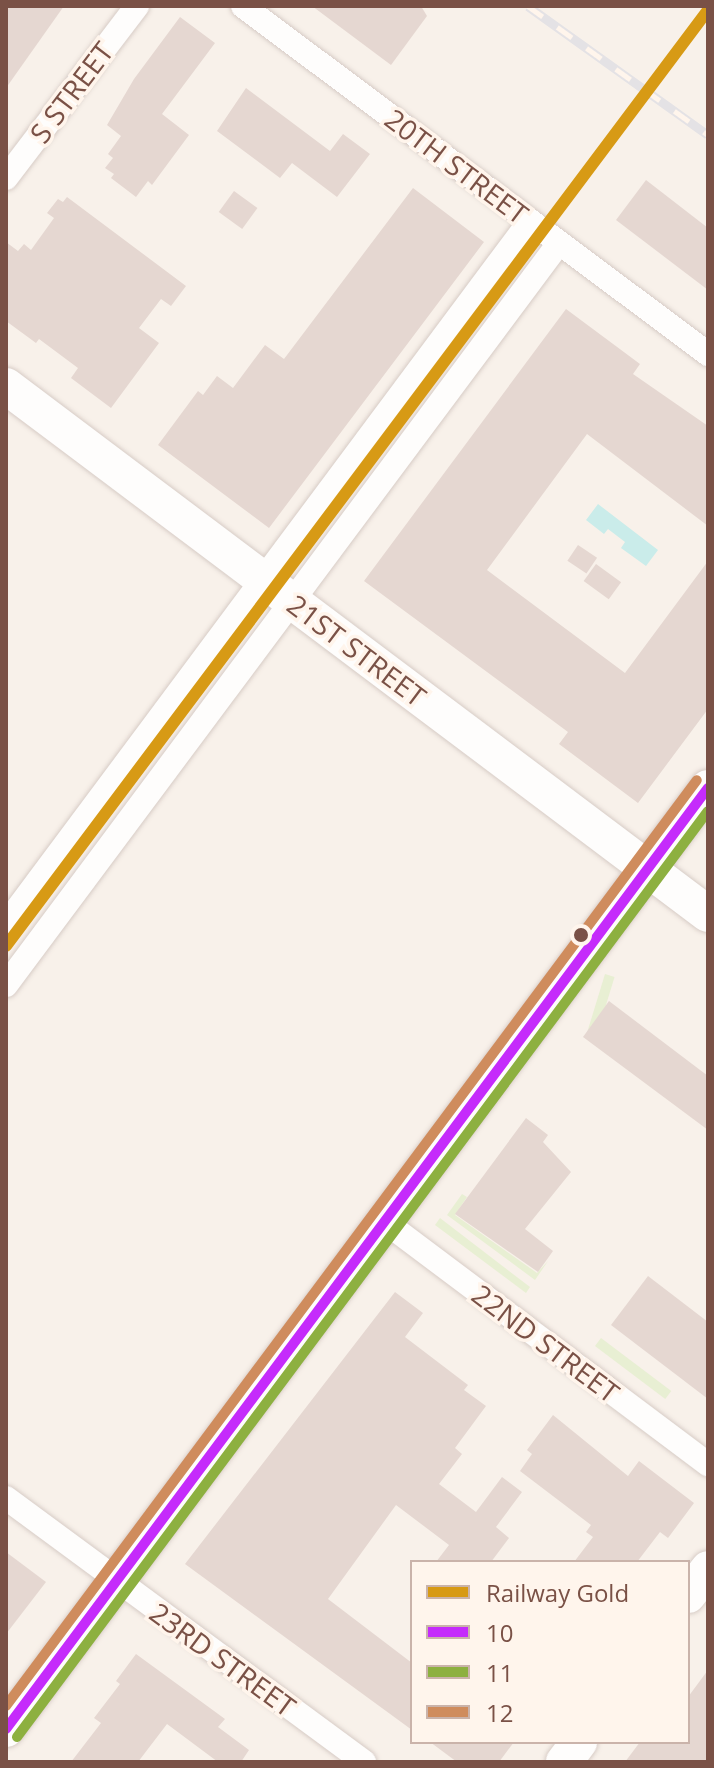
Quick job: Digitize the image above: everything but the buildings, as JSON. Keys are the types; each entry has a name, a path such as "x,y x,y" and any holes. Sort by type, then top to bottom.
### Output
{"main road":[{"name":"21ST STREET","path":"6,386 708,914"},
{"path":"6,1729 708,788"},
{"path":"690,1592 708,1569"},
{"path":"564,1762 578,1744"}],"street":[{"name":"S STREET","path":"6,178 137,6"},
{"name":"20TH STREET","path":"243,6 708,354"},
{"path":"6,924 530,221"},
{"path":"6,985 559,243"},
{"name":"22ND STREET","path":"384,1221 708,1464"},
{"name":"23RD STREET","path":"6,1498 364,1762"}],"green space":[{"path":"605,974 615,977 596,1036 587,1033"},
{"path":"462,1194 467,1197 455,1215 537,1273 548,1261 535,1280 447,1215"},
{"path":"440,1218 530,1287 526,1293 435,1225"},
{"path":"601,1338 671,1391 665,1399 595,1346"}],"water":[{"path":"598,504 658,550 646,566 621,548 625,542 608,529 604,534 586,520"}],"railway":[{"path":"528,6 708,135"}],"rail line":[{"name":"Gold","path":"6,946 708,10"}],"transit line":[{"name":"12","path":"6,1706 697,780"},
{"name":"10","path":"6,1729 708,788"},
{"name":"11","path":"17,1737 708,811"}]}
